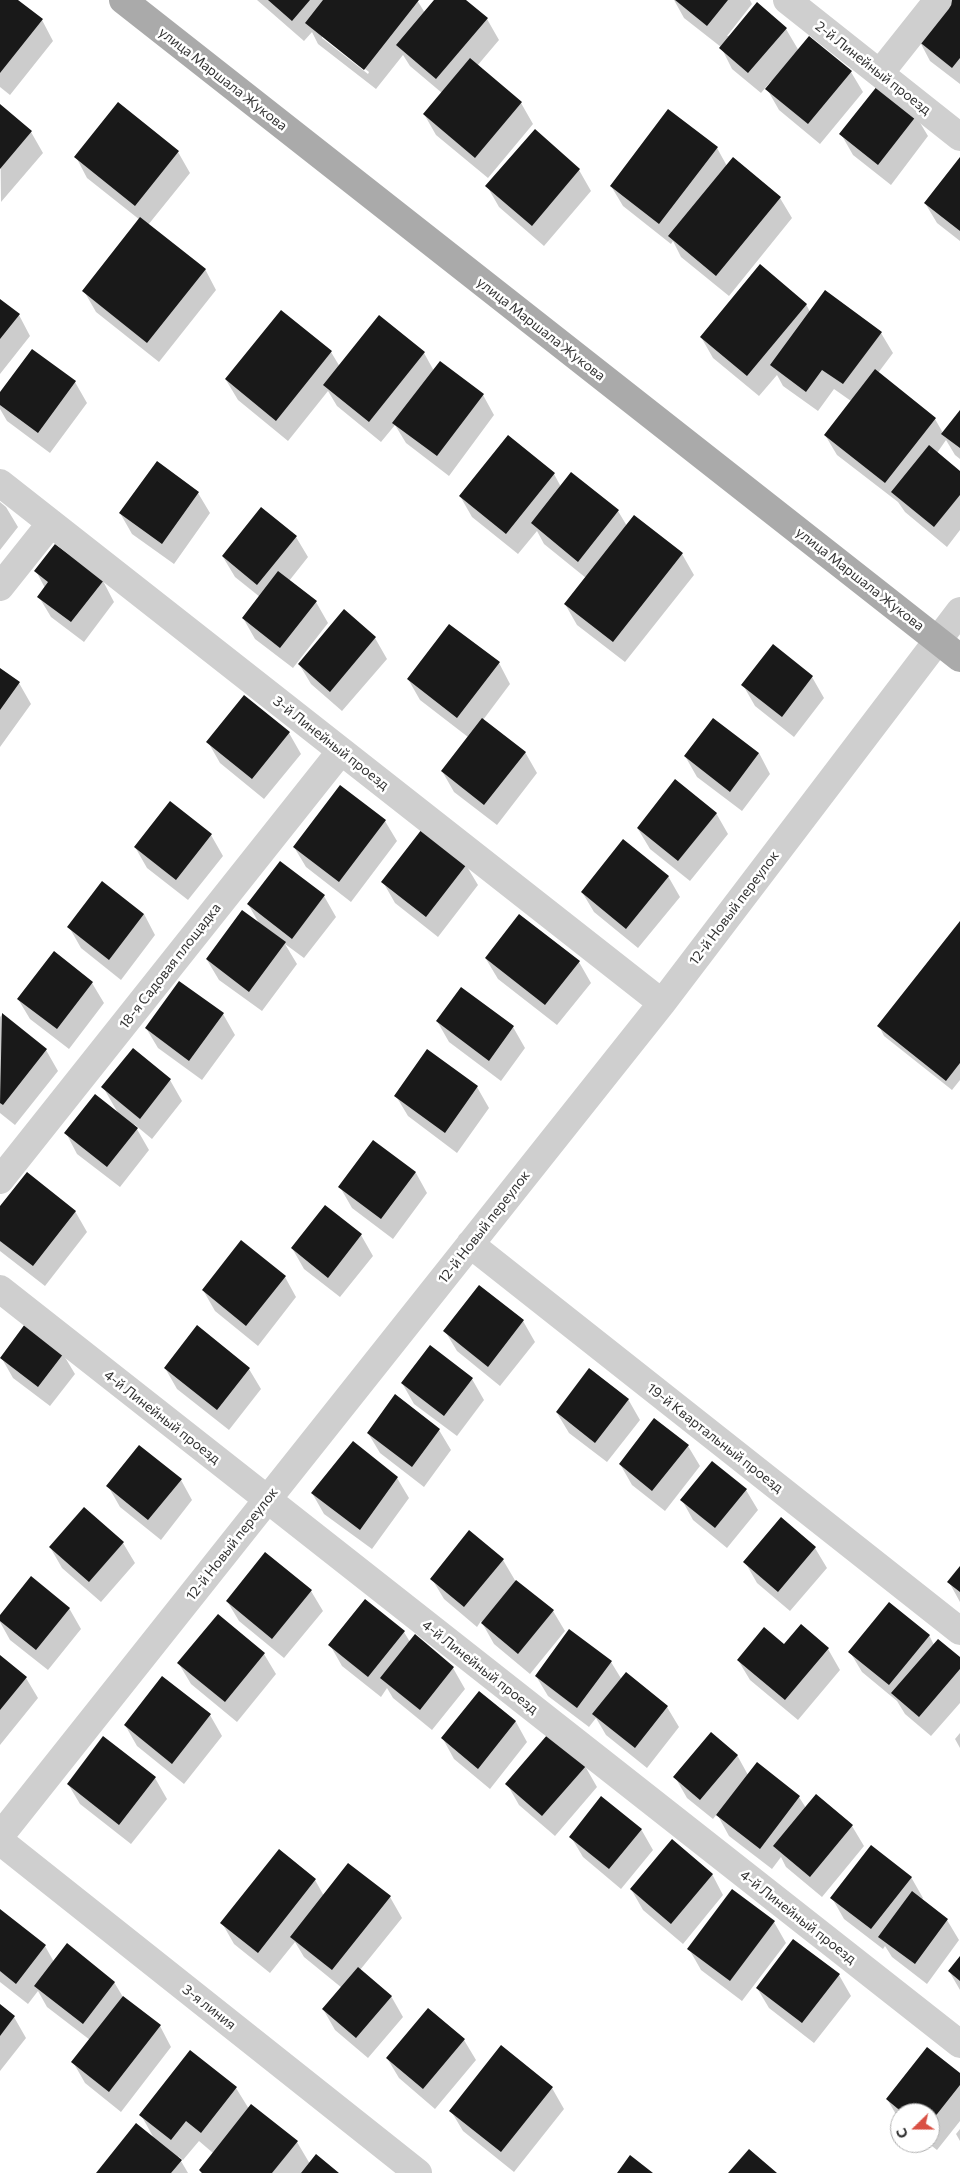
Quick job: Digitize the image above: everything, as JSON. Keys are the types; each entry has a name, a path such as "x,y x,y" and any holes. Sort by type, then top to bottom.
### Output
{"main road":[{"name":"улица Маршала Жукова","path":"123,0 960,658"}],"street":[{"name":"2-й Линейный проезд","path":"787,0 960,137"},
{"path":"880,73 938,0"},
{"name":"3-й Линейный проезд","path":"0,483 662,1003"},
{"path":"0,587 51,523"},
{"name":"12-й Новый переулок","path":"0,1836 662,1003 936,639 960,611"},
{"name":"18-я Садовая площадка","path":"0,1180 341,751"},
{"name":"19-й Квартальный проезд","path":"470,1244 960,1631"},
{"name":"4-й Линейный проезд","path":"0,1290 960,2044"},
{"name":"3-я линия","path":"0,1841 418,2173"}],"building":[{"path":"0,0 18,0 43,19 0,73"},
{"path":"268,0 310,0 292,21"},
{"path":"323,0 419,0 364,70 305,23"},
{"path":"434,0 466,0 488,18 436,79 396,45"},
{"path":"675,0 728,0 707,26"},
{"path":"949,0 960,0 960,58 952,68 917,40"},
{"path":"757,2 787,28 748,73 719,48"},
{"path":"809,36 852,71 808,124 765,89"},
{"path":"470,58 522,102 475,158 423,114"},
{"path":"878,85 917,115 878,165 839,134"},
{"path":"118,102 179,151 135,206 74,157"},
{"path":"0,104 32,131 0,169"},
{"path":"668,109 718,147 659,224 610,186"},
{"path":"535,129 580,169 532,226 485,186"},
{"path":"733,157 781,197 716,276 668,236"},
{"path":"960,157 960,231 924,203"},
{"path":"140,217 206,269 147,343 82,291"},
{"path":"760,264 807,304 747,376 700,337"},
{"path":"825,290 882,332 843,384 822,370 806,392 770,365"},
{"path":"0,299 20,314 0,339"},
{"path":"281,310 332,351 276,421 225,379"},
{"path":"379,315 425,352 369,422 323,385"},
{"path":"32,349 76,381 38,433 0,405 0,392"},
{"path":"440,361 484,394 437,456 392,423"},
{"path":"875,369 936,418 885,483 824,435"},
{"path":"960,410 960,448 941,434"},
{"path":"508,435 555,473 506,534 459,496"},
{"path":"929,445 960,471 960,495 934,527 891,492"},
{"path":"157,461 199,492 162,544 119,513"},
{"path":"571,472 619,510 578,562 531,523"},
{"path":"261,507 297,536 257,585 222,556"},
{"path":"634,515 683,553 613,642 564,604"},
{"path":"55,544 104,580 71,622 37,597 48,582 34,571"},
{"path":"278,571 317,601 280,648 242,618"},
{"path":"344,609 376,637 330,692 298,664"},
{"path":"449,624 500,662 457,718 407,679"},
{"path":"773,644 813,676 782,717 741,685"},
{"path":"0,668 20,682 0,710"},
{"path":"244,695 290,732 252,779 206,742"},
{"path":"482,718 526,752 484,805 441,771"},
{"path":"713,718 759,753 730,792 684,756"},
{"path":"675,779 717,813 678,861 637,828"},
{"path":"340,785 386,820 339,882 293,847"},
{"path":"170,801 212,834 176,880 134,847"},
{"path":"422,829 467,864 426,917 381,882"},
{"path":"623,839 669,876 626,929 581,892"},
{"path":"280,861 325,895 292,939 247,904"},
{"path":"102,881 144,914 109,960 67,927"},
{"path":"242,910 286,942 249,992 206,959"},
{"path":"519,914 580,961 545,1005 485,958"},
{"path":"960,921 960,1063 946,1081 877,1026"},
{"path":"54,951 93,982 57,1029 17,999"},
{"path":"179,981 224,1013 189,1061 145,1028"},
{"path":"461,987 514,1026 489,1061 436,1021"},
{"path":"2,1013 47,1049 3,1105 0,1103"},
{"path":"133,1048 171,1079 140,1119 101,1087"},
{"path":"427,1049 478,1086 445,1133 394,1096"},
{"path":"95,1094 138,1128 107,1167 64,1133"},
{"path":"373,1140 416,1172 381,1219 338,1187"},
{"path":"27,1172 76,1211 33,1266 0,1241 0,1206"},
{"path":"325,1205 362,1234 328,1278 291,1248"},
{"path":"241,1240 286,1276 246,1326 202,1290"},
{"path":"479,1285 524,1320 488,1367 443,1331"},
{"path":"25,1324 64,1353 38,1387 0,1358"},
{"path":"197,1325 250,1368 217,1410 164,1368"},
{"path":"430,1345 473,1378 444,1416 401,1383"},
{"path":"589,1368 629,1399 595,1443 556,1412"},
{"path":"395,1394 440,1429 412,1467 367,1433"},
{"path":"654,1418 689,1445 652,1491 619,1464"},
{"path":"353,1441 398,1477 360,1530 311,1493"},
{"path":"139,1445 182,1479 148,1520 106,1486"},
{"path":"712,1461 747,1489 715,1528 680,1500"},
{"path":"84,1507 124,1542 89,1582 49,1547"},
{"path":"781,1517 816,1547 778,1592 743,1562"},
{"path":"469,1530 504,1559 464,1607 430,1579"},
{"path":"265,1552 312,1590 272,1639 226,1601"},
{"path":"960,1566 960,1592 947,1582"},
{"path":"31,1576 70,1608 36,1650 0,1621 0,1615"},
{"path":"516,1580 554,1610 518,1654 481,1623"},
{"path":"365,1599 405,1631 368,1677 328,1645"},
{"path":"889,1602 930,1635 889,1685 848,1652"},
{"path":"218,1614 265,1653 225,1702 177,1663"},
{"path":"801,1624 829,1648 785,1700 737,1660 764,1627 784,1644"},
{"path":"569,1629 612,1661 577,1708 535,1676"},
{"path":"415,1634 454,1667 420,1710 380,1678"},
{"path":"938,1639 960,1657 960,1669 919,1717 891,1693"},
{"path":"0,1655 27,1677 0,1710"},
{"path":"626,1672 668,1706 635,1748 592,1714"},
{"path":"162,1676 211,1714 172,1764 124,1725"},
{"path":"479,1691 516,1721 478,1769 441,1738"},
{"path":"711,1732 738,1755 700,1800 673,1777"},
{"path":"548,1734 586,1766 542,1816 505,1784"},
{"path":"103,1736 156,1777 119,1825 67,1784"},
{"path":"757,1762 800,1796 760,1849 716,1815"},
{"path":"816,1794 853,1825 810,1877 773,1846"},
{"path":"601,1796 642,1829 609,1869 569,1837"},
{"path":"672,1839 713,1874 671,1924 630,1889"},
{"path":"871,1845 912,1877 871,1929 830,1898"},
{"path":"279,1849 316,1879 258,1953 220,1923"},
{"path":"348,1863 391,1896 332,1970 290,1937"},
{"path":"732,1889 775,1921 730,1981 687,1949"},
{"path":"912,1891 948,1919 915,1964 878,1937"},
{"path":"0,1909 46,1945 16,1984 0,1971"},
{"path":"793,1939 840,1974 802,2023 756,1988"},
{"path":"67,1943 115,1982 83,2024 34,1986"},
{"path":"960,1956 960,1981 948,1971"},
{"path":"358,1967 392,1996 356,2038 322,2009"},
{"path":"123,1996 161,2025 109,2092 71,2062"},
{"path":"0,2004 15,2016 0,2036"},
{"path":"428,2008 465,2039 423,2089 386,2058"},
{"path":"501,2045 553,2087 501,2152 449,2111"},
{"path":"927,2047 960,2073 960,2085 940,2110 940,2103 891,2103 886,2099"},
{"path":"190,2050 237,2087 201,2133 186,2121 171,2140 139,2115"},
{"path":"251,2104 298,2141 272,2173 202,2173 199,2170"},
{"path":"136,2123 182,2160 171,2173 96,2173"},
{"path":"749,2149 777,2173 728,2173"},
{"path":"316,2154 339,2173 301,2173"},
{"path":"630,2155 653,2173 617,2173"}]}
